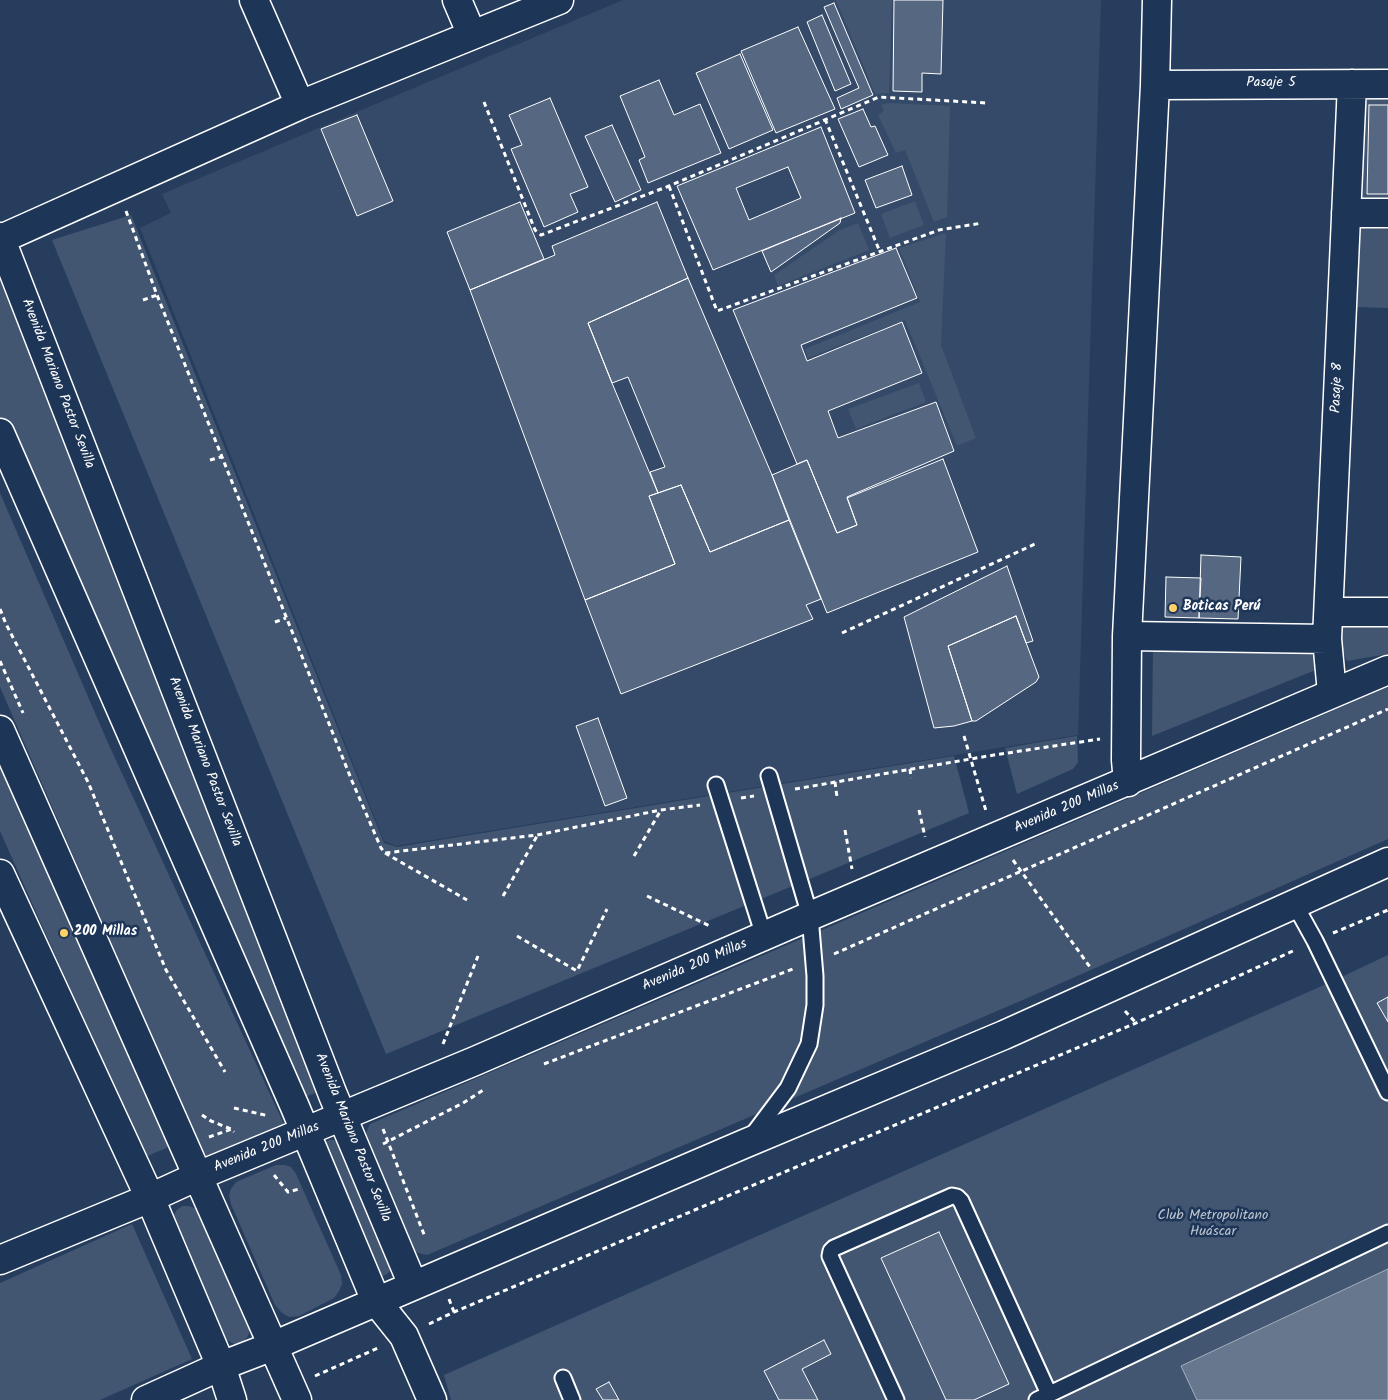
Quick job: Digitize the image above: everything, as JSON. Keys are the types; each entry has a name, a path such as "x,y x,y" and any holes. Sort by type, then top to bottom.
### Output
{"street":[{"path":"254,0 300,105"},
{"path":"458,0 472,35"},
{"path":"0,238 300,105 559,0"},
{"path":"1128,782 1126,760 1127,636 1155,85 1157,0"},
{"name":"Pasaje 8","path":"1332,693 1327,639 1352,84"},
{"name":"Pasaje 5","path":"1155,85 1388,84"},
{"path":"1346,213 1388,213"},
{"name":"Avenida Mariano Pastor Sevilla","path":"0,238 343,1116 413,1285"},
{"path":"0,433 306,1132 376,1301 404,1336 432,1400"},
{"path":"1329,612 1388,612"},
{"path":"1127,636 1327,639"},
{"name":"Avenida 200 Millas","path":"0,1260 476,1061 810,916 1388,670"},
{"path":"0,730 294,1393"},
{"path":"146,1400 221,1366 273,1346 1004,1035 1388,862"},
{"path":"0,874 150,1198 221,1366 232,1400"},
{"path":"404,1336 413,1285"}],"lane":[{"path":"744,1144 761,1126 788,1088 809,1044 815,1005 815,976 810,916 768,776"},
{"path":"716,785 764,936"},
{"path":"1294,904 1315,941 1388,1092"},
{"path":"896,1400 830,1256 831,1252 834,1248 952,1196 957,1197 961,1201 1043,1397 1388,1233"},
{"path":"563,1378 572,1400"}],"path":[{"path":"484,102 535,230 542,235 669,186 879,97 987,103"},
{"path":"826,119 880,252"},
{"path":"669,186 717,311 939,230 982,223"},
{"path":"117,187 157,296 352,781 381,848 385,853 467,900"},
{"path":"143,300 157,296"},
{"path":"210,460 222,457"},
{"path":"842,633 1035,544"},
{"path":"0,610 88,782 166,970 225,1072"},
{"path":"275,622 286,618"},
{"path":"964,736 987,815 996,838 1106,990 1136,1023"},
{"path":"385,853 537,835 661,810 774,793 971,759 1127,736"},
{"path":"910,769 911,778"},
{"path":"346,783 352,781"},
{"path":"835,782 837,797"},
{"path":"634,856 661,810"},
{"path":"919,810 926,842"},
{"path":"845,830 853,874"},
{"path":"503,896 537,835"},
{"path":"647,896 712,927"},
{"path":"517,936 577,971 608,909"},
{"path":"294,1393 454,1312 1136,1023 1315,941 1388,910"},
{"path":"442,1044 478,956"},
{"path":"373,1104 454,1312"},
{"path":"234,1108 270,1116"}],"shaded area":[{"path":"623,0 1101,0 1078,735 396,846 384,841 140,228 171,213 162,194"},
{"path":"1388,1269 1388,1400 1197,1400 1181,1366"}],"green space":[{"path":"836,0 892,0 889,93 875,94"},
{"path":"1356,91 1388,91 1388,205 1355,205"},
{"path":"888,103 950,106 947,217 934,222 905,150 896,153 878,115 884,111 881,105"},
{"path":"915,201 924,225 890,238 881,214"},
{"path":"131,215 384,843 397,847 954,756 969,813 386,1054 52,240"},
{"path":"858,223 869,250 778,286 774,275 840,230"},
{"path":"1357,228 1388,229 1388,308 1357,307"},
{"path":"946,233 941,345 976,438 957,446 905,320 808,358 805,349 920,302 899,248"},
{"path":"0,275 100,537 321,1091 299,1099 0,417"},
{"path":"919,383 926,402 856,429 848,409"},
{"path":"0,493 108,743 287,1131 206,1161 0,687"},
{"path":"1339,620 1388,621 1388,654 1347,661 1337,637"},
{"path":"1153,646 1320,653 1323,667 1152,736"},
{"path":"1388,687 1388,839 1025,999 427,1255 415,1252 366,1133 370,1124"},
{"path":"1077,736 1078,762 1073,769 1017,794 1005,748"},
{"path":"0,761 171,1146 145,1157 0,831"},
{"name":"Club Metropolitano Huáscar","path":"1388,955 1388,1400 451,1400 444,1375"},
{"path":"329,1140 334,1140 340,1145 390,1265 390,1271 383,1276 378,1274 324,1144"},
{"path":"276,1165 291,1167 296,1174 341,1275 342,1284 334,1298 299,1316 289,1317 282,1313 275,1305 231,1204 229,1195 236,1182"},
{"path":"182,1206 197,1209 250,1326 249,1334 241,1343 234,1344 221,1335 172,1224 173,1216"},
{"path":"132,1224 192,1359 100,1400 0,1400 0,1283"}],"building":[{"path":"894,0 943,0 941,74 922,73 922,92 893,91"},
{"path":"834,3 873,95 841,109 837,98 859,88 824,7"},
{"path":"822,15 851,84 835,91 807,22"},
{"path":"798,27 835,109 776,133 741,51"},
{"path":"740,54 773,130 729,149 696,73"},
{"path":"659,80 674,115 700,104 721,153 648,183 639,160 645,157 620,96"},
{"path":"550,98 588,187 570,194 578,212 544,227 511,149 522,145 509,115"},
{"path":"1369,105 1388,105 1388,194 1367,194"},
{"path":"863,109 871,127 875,126 888,155 859,167 838,119"},
{"path":"357,115 393,201 357,216 321,129"},
{"path":"612,125 641,190 615,202 585,136"},
{"path":"821,127 855,213 713,270 677,186","holes":["788,167 801,198 749,220 736,188"]},
{"path":"902,166 912,195 876,208 865,180"},
{"path":"520,202 544,259 470,290 447,232"},
{"path":"657,202 688,278 588,323 658,493 649,496 675,564 585,600 470,290 555,255 552,246"},
{"path":"841,218 840,223 771,272 762,251"},
{"path":"896,248 917,298 801,345 807,361 902,322 922,373 828,411 838,438 936,402 954,451 847,497 857,525 837,533 807,460 797,464 733,310"},
{"path":"688,278 772,475 789,520 710,552 681,485 658,493 650,472 665,467 628,377 612,383 588,323"},
{"path":"943,459 978,552 827,613 772,475 807,460 837,533 857,525 847,498"},
{"path":"681,485 710,552 789,520 821,599 806,605 813,619 621,694 585,600 675,564 649,496"},
{"path":"1201,555 1241,557 1238,619 1199,618"},
{"path":"1007,566 1033,641 1026,643 1016,616 948,646 972,721 954,726 934,728 904,617"},
{"path":"1166,577 1201,578 1199,618 1165,617"},
{"path":"1016,616 1039,677 1036,682 976,721 972,721 948,646"},
{"path":"598,718 627,798 605,806 576,726"},
{"path":"1388,997 1388,1022 1377,1003"},
{"path":"939,1232 1009,1384 974,1400 946,1400 881,1258"},
{"path":"824,1340 831,1354 802,1369 818,1400 779,1400 764,1371"},
{"path":"609,1382 619,1400 603,1400 596,1389"}],"place":[{"name":"Boticas Perú","path":"1173,608"},
{"name":"200 Millas","path":"64,933"}]}
